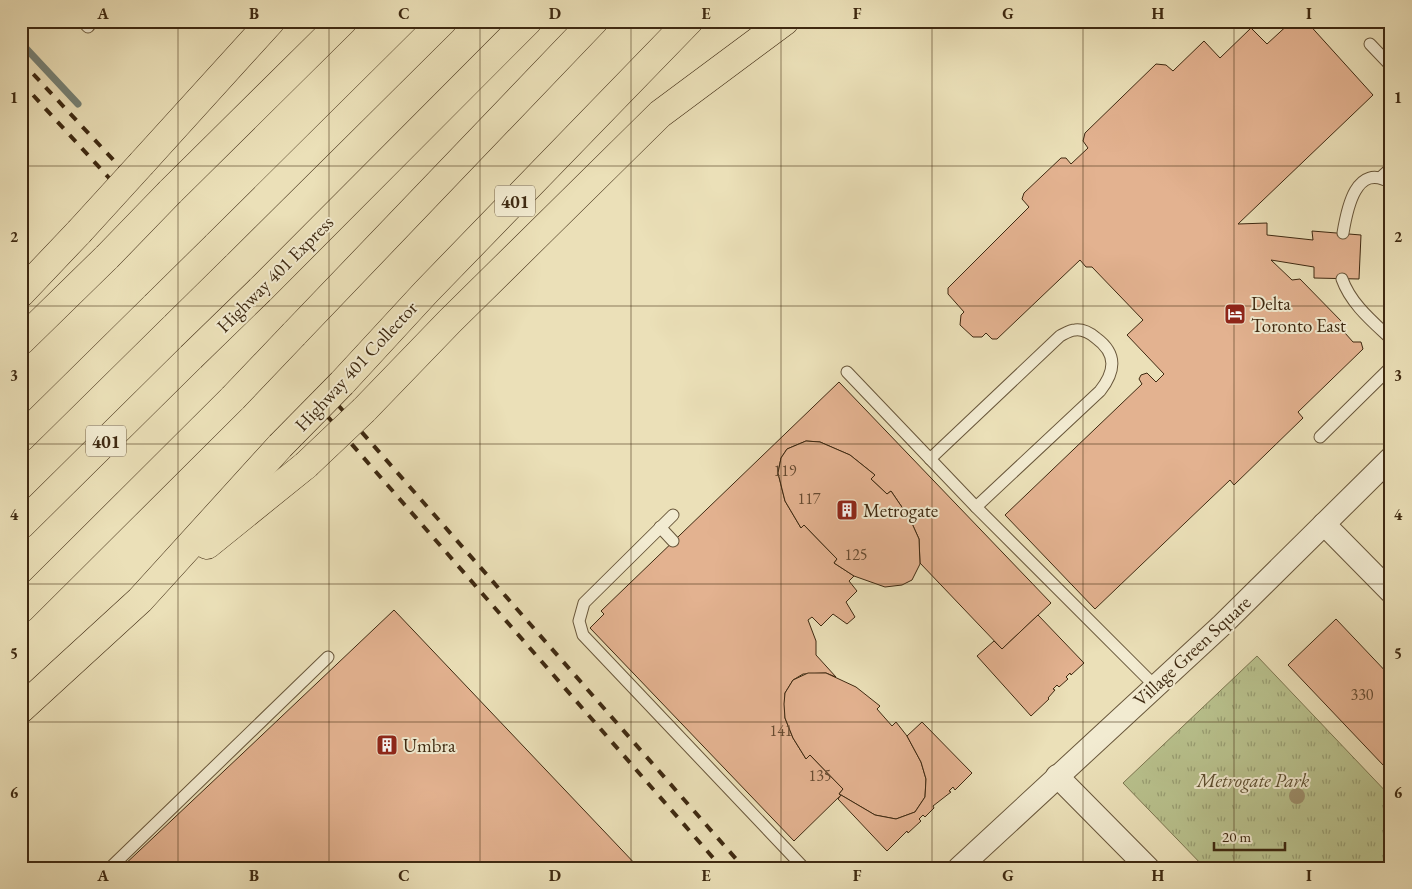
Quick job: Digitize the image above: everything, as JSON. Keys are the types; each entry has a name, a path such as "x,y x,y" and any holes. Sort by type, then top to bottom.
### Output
{"highway":[{"path":"21,293 80,232 271,21"},
{"path":"21,341 343,21"},
{"path":"21,438 443,21"},
{"name":"Highway 401 Express","path":"21,526 528,21"},
{"path":"21,609 233,398 594,21"},
{"name":"Highway 401 Collector","path":"21,710 140,600 280,446 342,383 426,292 690,21"},
{"path":"140,600 306,466 660,114 785,21"}],"street":[{"name":"Village Green Square","path":"959,868 1228,619 1391,458"},
{"path":"1324,524 1391,592"},
{"path":"1057,776 1148,868"}],"lane":[{"path":"82,21 88,27 93,21"},
{"path":"1370,44 1391,66"},
{"path":"1343,233 1349,200 1360,185 1373,177 1386,180 1391,168"},
{"path":"1342,279 1346,292 1359,308 1391,339"},
{"path":"930,459 1060,336 1074,330 1088,332 1101,341 1110,353 1112,367 1109,379 1100,391 976,507"},
{"path":"1320,437 1391,367"},
{"path":"847,372 976,507 1155,686"},
{"path":"672,515 584,603 579,621 583,634 804,868"},
{"path":"660,528 673,541"},
{"path":"110,868 328,657"}],"green space":[{"name":"Metrogate Park","path":"1257,656 1391,797 1391,868 1205,868 1123,783"}],"building":[{"name":"Delta Toronto East","path":"1292,21 1306,21 1373,95 1238,224 1267,223 1267,235 1313,240 1312,231 1361,235 1359,279 1314,278 1314,267 1271,260 1292,280 1300,279 1344,324 1345,333 1353,342 1361,342 1363,349 1298,412 1303,418 1234,485 1230,480 1095,609 1005,515 1142,384 1139,379 1141,375 1147,373 1156,382 1164,374 1127,335 1143,320 1092,267 1086,267 1080,260 997,339 992,339 986,333 982,337 973,337 960,325 961,315 964,312 948,294 948,288 1029,207 1022,199 1024,193 1061,158 1066,158 1071,164 1088,148 1083,141 1085,133 1156,64 1166,65 1173,71 1204,41 1220,58 1251,28 1267,44"},
{"path":"839,382 1051,603 1002,649 920,563 919,539 910,519 891,491 887,494 871,479 875,475 850,455 820,442 806,441 787,449 781,458 778,473 785,501 801,528 804,525 837,559 834,563 854,576 849,581 857,591 846,602 855,617 847,624 833,614 821,626 812,617 808,620 816,641 816,655 836,677 826,673 803,674 793,680 785,693 785,718 793,738 806,759 810,755 843,789 839,794 841,795 794,841 590,628 604,614 601,611"},
{"name":"Metrogate","path":"806,441 820,442 850,455 875,475 871,479 887,494 891,491 910,519 919,539 920,564 912,580 902,585 885,587 854,576 834,563 837,559 804,525 801,528 785,501 778,473 781,458 787,449"},
{"name":"Umbra","path":"394,610 639,868 121,868 242,754"},
{"path":"1038,615 1084,663 1071,675 1070,673 1066,677 1068,679 1059,687 1057,685 1053,689 1055,690 1049,699 1031,716 977,656 994,641 1002,649"},
{"path":"1336,619 1391,677 1391,760 1384,766 1288,665"},
{"path":"808,673 826,673 856,687 880,706 877,709 892,726 896,722 907,736 921,762 926,779 925,797 915,812 896,819 875,815 839,794 843,789 810,755 806,759 793,738 785,718 784,704 785,693 793,680"},
{"path":"922,722 972,773 955,790 953,787 949,791 951,792 933,806 934,808 925,817 923,815 919,819 921,821 908,833 907,831 887,851 838,799 841,795 875,815 896,819 915,812 925,797 926,779 921,762 907,736"},
{"path":"1061,861 1066,866 1071,861 1078,868 1054,868"}],"waterway":[{"path":"21,43 78,104"}],"railway":[{"path":"21,61 120,167"},
{"path":"21,82 110,179"},
{"path":"338,405 744,868"},
{"path":"328,417 722,868"}],"place":[{"name":"Delta Toronto East","path":"1235,314"},
{"name":"Metrogate","path":"847,510"},
{"name":"Umbra","path":"387,745"}]}
